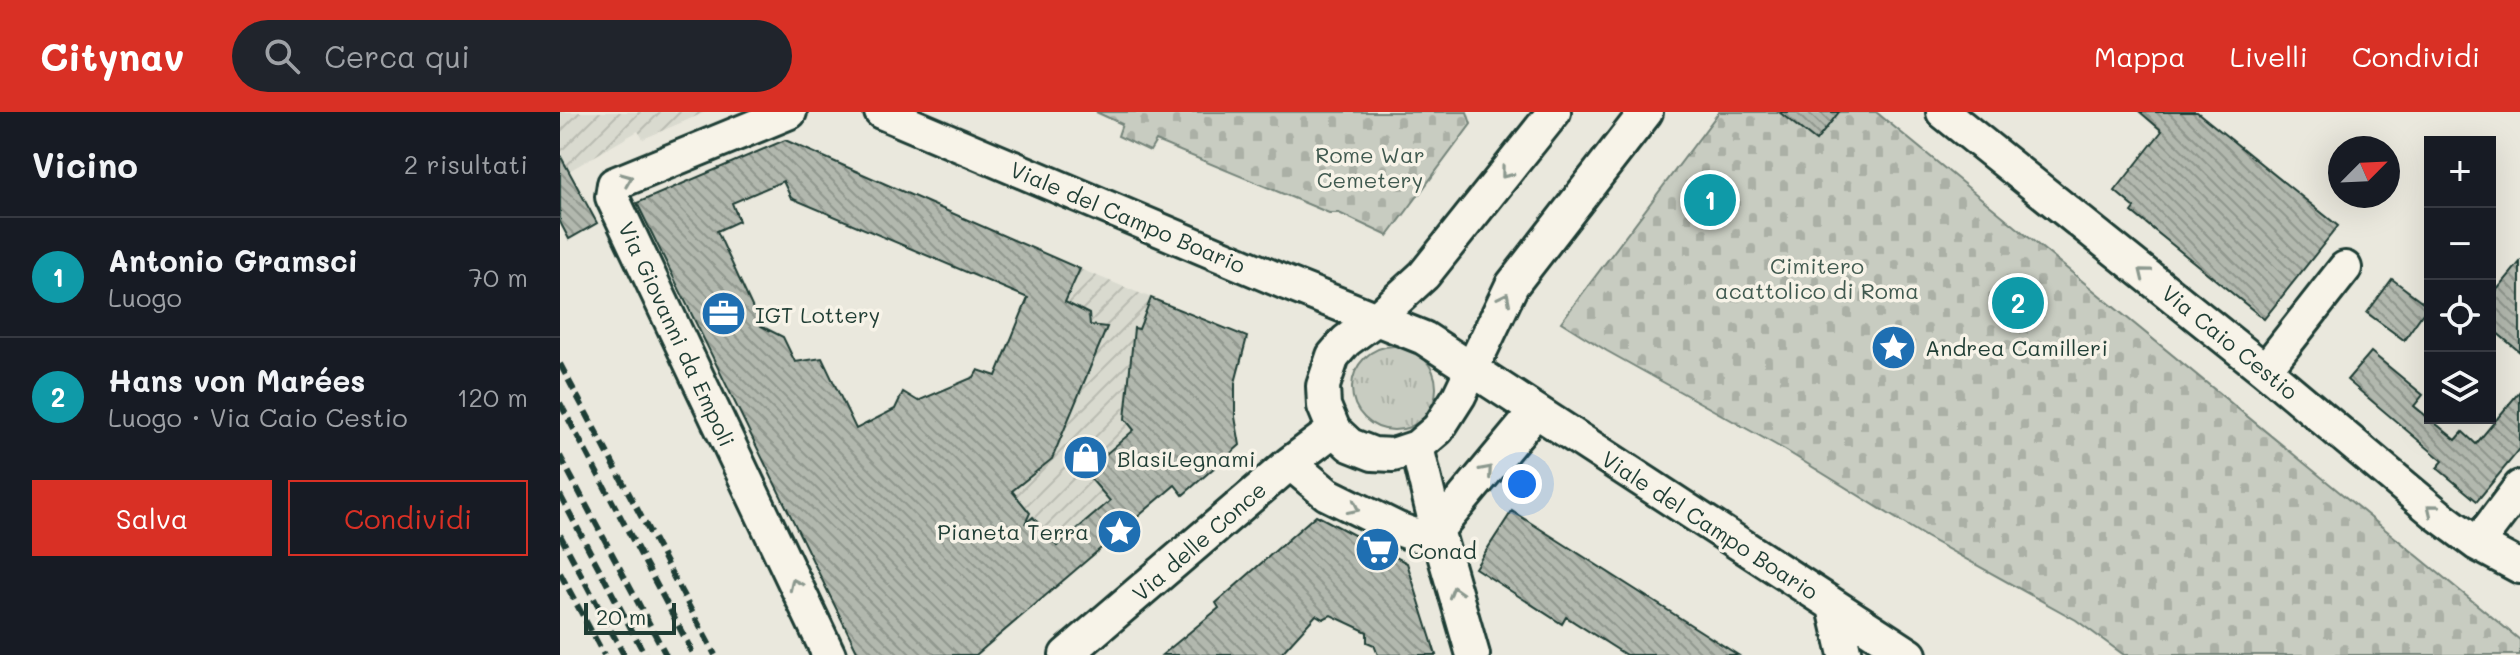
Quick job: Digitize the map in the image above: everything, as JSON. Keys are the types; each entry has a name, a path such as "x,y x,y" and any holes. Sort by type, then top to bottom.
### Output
{"street":[{"name":"Via Giovanni da Empoli","path":"790,112 614,184 612,197 829,655"},
{"name":"Viale del Campo Boario","path":"881,112 1376,319"},
{"path":"1554,112 1437,260 1333,356 1327,370 1323,399 1334,430 1350,445 1373,454 1393,455 1427,440 1446,418 1512,285 1646,112"},
{"name":"Via Caio Cestio","path":"1943,112 2477,544 2520,567"},
{"path":"2265,370 2345,268"},
{"path":"1376,319 1424,338 1471,368"},
{"name":"Viale del Campo Boario","path":"1471,368 1910,655"},
{"path":"1290,463 1327,494 1415,535 1437,530 1536,411"},
{"name":"Via delle Conce","path":"1066,655 1290,463 1334,430"},
{"path":"1417,447 1473,655"},
{"path":"2477,544 2520,487"},
{"path":"1834,607 1845,655"}],"shaded area":[{"path":"560,112 706,112 643,139 638,131 569,171 597,223 569,239 560,222"},
{"name":"BlasiLegnami","path":"1080,269 1235,332 1222,382 976,655 1005,439"}],"green space":[{"name":"Rome War Cemetery","path":"1096,112 1467,112 1471,124 1388,236 1339,213 1329,213 1156,141 1150,151 1118,136 1122,124"},
{"name":"Cimitero acattolico di Roma","path":"1719,112 1876,112 2520,640 2520,655 2124,655 2076,620 1926,537 1785,450 1561,322"},
{"path":"1394,346 1410,349 1429,365 1436,388 1433,404 1417,423 1394,430 1378,427 1359,411 1352,388 1355,372 1371,353"}],"building":[{"path":"1779,112 1839,112 1816,141"},
{"path":"2140,112 2197,112 2338,226 2264,319 2132,212 2135,208 2115,191 2162,131"},
{"path":"785,140 1080,269 1065,302 1089,314 1090,325 1107,327 1052,459 1012,491 1030,513 1025,524 1033,517 1057,546 1110,501 1085,472 1134,430 1125,419 1134,328 1139,329 1151,298 1247,337 1235,383 1235,417 1240,445 1183,495 1175,485 976,655 859,655 637,203","holes":["783,181 791,198 1028,298 996,376 978,370 974,377 918,401 903,392 895,409 856,429 822,358 795,362 783,337 761,326 717,231 739,221 732,203"]},
{"path":"560,155 597,223 569,239 560,222"},
{"path":"2520,262 2520,352 2496,332 2496,291"},
{"path":"2392,279 2424,303 2424,312 2404,340 2367,313"},
{"path":"2371,352 2423,395 2414,406 2424,414 2424,424 2436,424 2456,440 2463,432 2476,444 2493,424 2496,424 2496,420 2520,391 2520,449 2477,501 2437,468 2443,461 2347,380"},
{"path":"1512,511 1738,655 1626,655 1566,617 1562,624 1475,568"},
{"path":"1316,515 1407,563 1436,655 1378,655 1374,645 1367,642 1367,632 1331,615 1323,619 1316,615 1280,655 1162,655 1219,608 1216,603"}],"railway":[{"path":"560,364 715,655"},
{"path":"560,403 694,655"},
{"path":"560,456 666,655"},
{"path":"560,495 645,655"},
{"path":"560,535 624,655"},
{"path":"560,573 604,655"}],"place":[{"name":"Antonio Gramsci","path":"1710,200"},
{"name":"Hans von Marées","path":"2018,303"},
{"name":"IGT Lottery","path":"724,314"},
{"name":"Andrea Camilleri","path":"1894,347"},
{"name":"BlasiLegnami","path":"1086,458"},
{"name":"Pianeta Terra","path":"1120,531"},
{"name":"Conad","path":"1377,550"}]}
